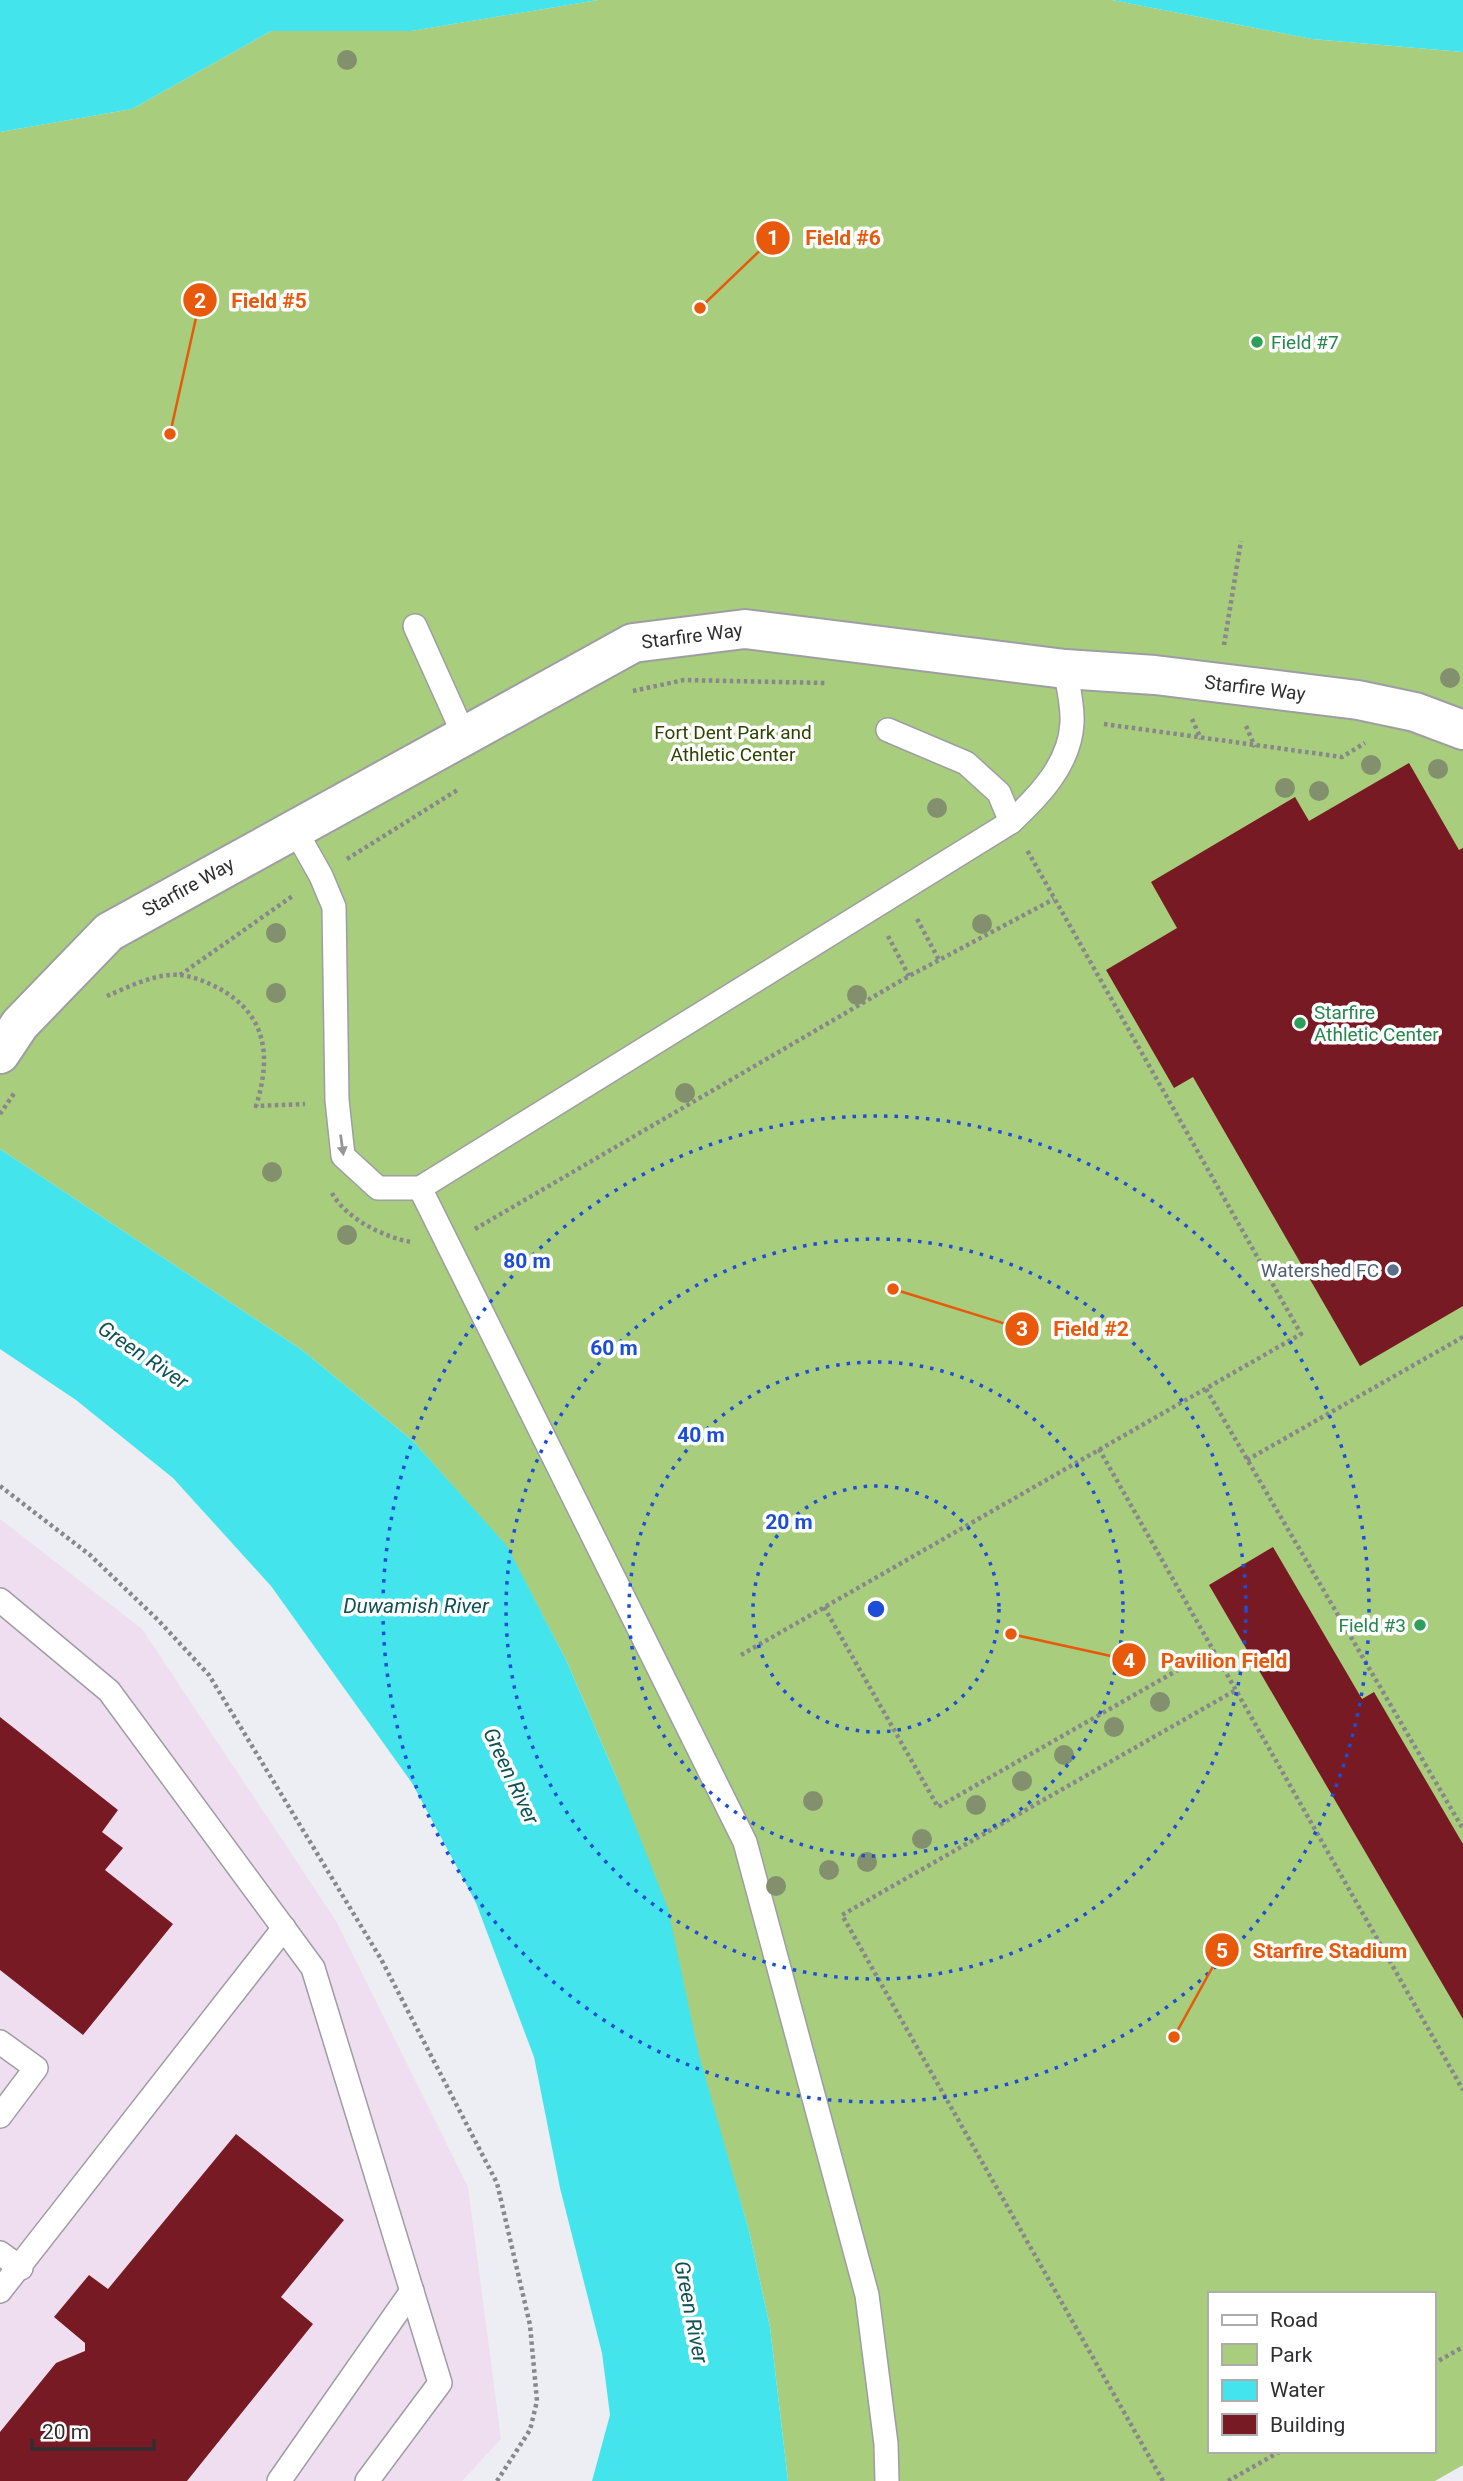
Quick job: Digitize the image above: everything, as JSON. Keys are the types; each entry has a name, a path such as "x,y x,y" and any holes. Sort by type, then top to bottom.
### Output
{"street":[{"name":"Starfire Way","path":"10,1039 109,932 633,643 745,629 1065,669 1155,675 1358,700 1415,712 1463,730"}],"lane":[{"path":"415,626 464,735"},
{"path":"294,828 321,876 334,907 337,1089 343,1156 378,1188 420,1188 1010,822 1046,789 1071,737 1072,719 1065,669"},
{"path":"888,730 966,763 999,793 1010,822"},
{"path":"420,1188 745,1842 867,2295 887,2444 887,2481"},
{"path":"0,1600 109,1691 313,1968 440,2383 367,2481"},
{"path":"0,2291 284,1928"},
{"path":"0,2042 36,2068 0,2116"},
{"path":"0,2253 20,2268"},
{"path":"279,2481 412,2291"}],"path":[{"path":"631,692 684,680 832,683"},
{"path":"1072,719 1255,747 1342,757 1415,712"},
{"path":"180,975 321,876 463,787"},
{"path":"741,1655 1301,1334 1010,822"},
{"path":"917,919 939,960"},
{"path":"888,935 909,976"},
{"path":"98,1001 158,978 180,975 208,982 225,992 255,1018 266,1055 256,1106 337,1089"},
{"path":"1247,1461 1463,1337"},
{"path":"1206,1389 1463,1829"},
{"path":"1099,1450 1463,2090"},
{"path":"824,1607 938,1807 1213,1650"},
{"path":"1163,2481 842,1915 1236,1690"},
{"path":"1435,2363 1463,2347"},
{"path":"1228,2481 1277,2453"}],"shaded area":[{"path":"0,1519 142,1629 336,1921 468,2187 501,2439 462,2481 0,2481"}],"green space":[{"name":"Fort Dent Park and Athletic Center","path":"598,0 1112,0 1312,39 1463,52 1463,2465 1435,2481 788,2481 770,2327 749,2231 617,1779 567,1662 507,1547 413,1441 302,1350 0,1149 0,132 132,109 271,31 411,31"}],"water":[{"path":"0,0 598,0 411,31 271,31 132,109 0,132"},
{"path":"1112,0 1463,0 1463,52 1312,39"},
{"name":"Duwamish River","path":"0,1149 302,1350 413,1441 507,1546 567,1662 668,1909 699,2055 749,2231 770,2327 788,2481 592,2481 610,2415 602,2353 560,2188 534,2057 476,1903 412,1783 271,1586 173,1478 76,1400 0,1349"}],"building":[{"name":"Starfire Athletic Center","path":"1409,763 1459,850 1463,848 1463,1306 1360,1366 1193,1077 1174,1088 1106,970 1177,928 1151,882 1295,797 1309,821"},
{"path":"1273,1547 1362,1699 1374,1692 1463,1844 1463,2019 1209,1585"},
{"path":"0,1717 118,1810 102,1832 123,1848 105,1870 173,1924 83,2035 0,1970"},
{"path":"236,2134 344,2220 281,2297 313,2324 187,2481 0,2481 0,2432 56,2363 85,2351 85,2343 54,2317 89,2275 108,2289"}],"place":[{"name":"Field #6","path":"700,308"},
{"name":"Field #7","path":"1257,342"},
{"name":"Field #5","path":"170,434"},
{"name":"Starfire Athletic Center","path":"1300,1023"},
{"name":"Watershed FC","path":"1393,1270"},
{"name":"Field #2","path":"893,1289"},
{"name":"Field #3","path":"1420,1625"},
{"name":"Pavilion Field","path":"1011,1634"},
{"name":"Starfire Stadium","path":"1174,2037"}],"water label":[{"name":"Green River","path":"143,1355"},
{"name":"Green River","path":"511,1776"},
{"name":"Green River","path":"691,2312"}]}
